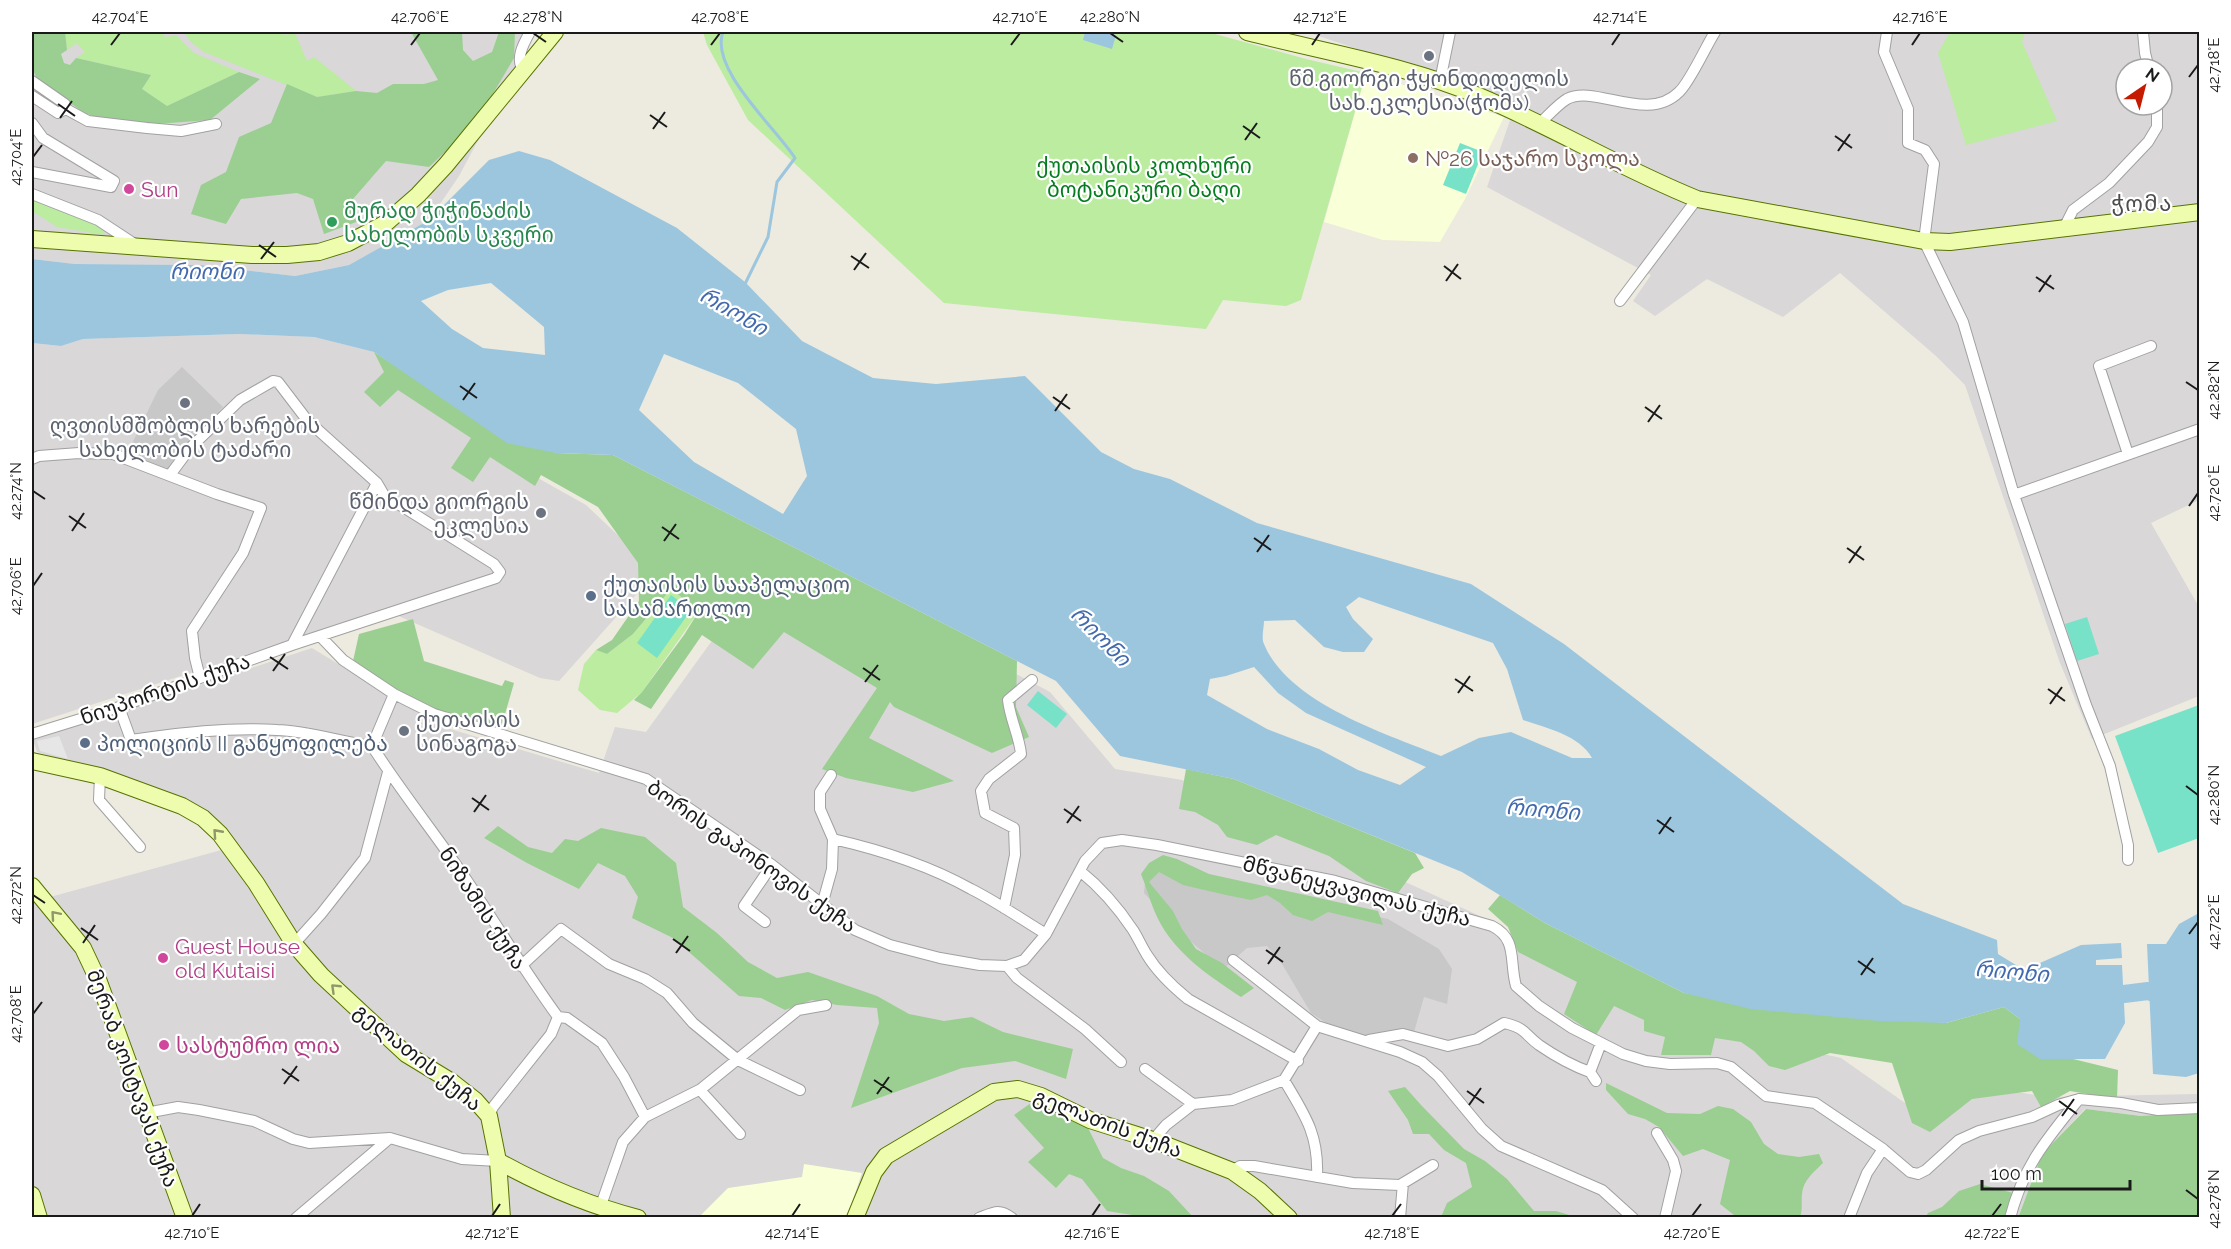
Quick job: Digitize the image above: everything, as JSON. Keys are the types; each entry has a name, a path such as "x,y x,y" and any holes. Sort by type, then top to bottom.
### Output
{"main road":[{"path":"32,239 252,255 319,252 348,243 386,224 418,195 446,165 555,32"},
{"path":"1247,32 1440,81 1479,95 1661,185 1697,199 1924,241 1950,242 2199,212"},
{"name":"გელათის ქუჩა","path":"32,760 100,776 183,806 220,834 256,883 294,944 321,975 406,1054 452,1082 475,1100 489,1116 498,1161 502,1218"},
{"name":"მერაბ კოსტავას ქუჩა","path":"32,886 83,948 100,984 184,1218"},
{"name":"გელათის ქუჩა","path":"855,1218 874,1172 886,1156 994,1092 1018,1089 1041,1096 1090,1120 1153,1140 1232,1171 1260,1191 1290,1218"},
{"path":"498,1161 531,1180 600,1208 638,1218"},
{"path":"32,1195 39,1218"}],"street":[{"path":"523,70 519,64 521,51 531,32"},
{"path":"1440,81 1450,32"},
{"path":"1539,124 1568,99 1581,96 1629,104 1663,104 1681,91 1715,32"},
{"path":"1887,32 1884,52 1908,109 1908,143 1925,150 1934,164 1924,241 1963,322 2014,495 2086,705 2110,766 2128,845 2128,860"},
{"path":"2143,32 2146,57"},
{"path":"32,81 65,104 66,109 88,121 181,131 216,124"},
{"path":"32,96 58,113 66,109"},
{"path":"2064,228 2073,210 2109,183 2148,142 2157,127 2157,117"},
{"path":"32,123 43,138 114,181 114,184 111,187 32,172"},
{"path":"32,194 98,220 136,245"},
{"path":"1620,301 1697,199"},
{"path":"2128,454 2099,366 2151,346"},
{"path":"170,475 190,448 240,400 273,381 278,381 307,420 377,483 292,645"},
{"path":"2014,495 2199,429"},
{"path":"32,459 39,456 80,453 113,454 261,507 243,553 192,631 200,678"},
{"name":"ნიუპორტის ქუჩა","path":"32,734 119,707 292,645 496,578 500,572 494,564 384,495 377,483"},
{"name":"ბორის გაპონოვის ქუჩა","path":"321,636 343,660 394,694 434,714 646,779 772,865 855,930 890,945 940,958 980,965 1007,966"},
{"path":"1004,908 1015,855 1014,828 985,813 981,790 989,779 1021,754 1020,744 1010,716 1008,700 1032,680"},
{"path":"119,707 131,740 183,732 231,729 280,730 372,746 394,694"},
{"name":"ნიზამის ქუჩა","path":"372,746 388,772 468,882 521,966 558,1017"},
{"path":"294,944 365,858 388,772"},
{"path":"822,905 832,869 833,839 820,809 820,792 831,775"},
{"path":"100,776 99,800 140,847"},
{"path":"833,839 933,870 970,888 1046,934"},
{"name":"მწვანეყვავილას ქუჩა","path":"1083,866 1102,843 1122,840 1157,845 1335,881 1492,926 1502,931 1508,939 1516,986 1539,1006 1601,1044 1646,1061 1670,1064 1717,1063 1731,1067 1766,1096 1815,1103 1882,1149 1910,1172 1918,1174 1926,1170 1959,1140 1979,1131 2032,1117 2058,1105 2079,1099 2121,1103 2158,1110 2199,1108"},
{"path":"765,922 744,906 772,865"},
{"path":"1083,866 1046,934 1024,960 1007,966 1017,978 1084,1029 1121,1062"},
{"path":"1083,866 1091,880 1134,931 1160,973 1174,988 1188,999 1298,1061"},
{"path":"521,966 561,929 609,964 645,979 667,993 693,1023 738,1060 800,1090"},
{"path":"1233,960 1317,1026 1400,1052 1422,1062 1438,1076 1482,1129 1501,1146 1602,1190 1633,1218"},
{"path":"600,1208 623,1142 645,1117 700,1090 798,1010 826,1005"},
{"path":"489,1116 493,1107 552,1034 558,1017 567,1018 602,1044 624,1077 645,1117"},
{"path":"1366,1041 1403,1034 1448,1046 1478,1039 1495,1026 1504,1023 1519,1026 1538,1044 1593,1076 1601,1044"},
{"path":"1153,1140 1166,1125 1193,1104 1232,1100 1284,1080 1298,1061 1317,1026"},
{"path":"1145,1069 1193,1104"},
{"path":"1284,1080 1315,1138 1318,1160 1317,1177"},
{"path":"700,1090 740,1134"},
{"path":"2010,1218 2025,1173 2037,1153 2079,1099"},
{"path":"146,1113 178,1107 254,1121 293,1139 309,1143 390,1138 462,1160 498,1161"},
{"path":"1657,1133 1673,1160 1676,1171 1665,1218"},
{"path":"296,1218 390,1138"},
{"path":"1849,1218 1867,1173 1882,1149"},
{"path":"1232,1171 1240,1166 1254,1166 1353,1184 1400,1185 1433,1165"},
{"path":"1400,1218 1403,1183"},
{"path":"979,1218 995,1211 1004,1211 1012,1218"}],"shaded area":[{"path":"32,32 536,32 459,176 429,220 349,265 295,276 200,265 75,264 32,259"},
{"name":"ჭომა","path":"1307,32 2199,32 2199,500 2151,523 2199,607 2199,696 2092,739 2060,663 1965,385 1936,356 1840,273 1783,317 1707,279 1655,316 1633,301 1651,275 1487,187 1516,103"},
{"name":"№26 საჯარო სკოლა","path":"1366,73 1504,117 1465,199 1440,242 1383,240 1324,222"},
{"path":"239,334 314,337 374,352 536,477 586,505 642,558 642,588 559,681 540,678 385,610 32,724 32,343 61,346 83,339"},
{"path":"182,367 223,407 190,440 168,470 126,456 158,390"},
{"path":"745,595 1014,673 1050,692 1115,769 1182,780 1493,922 1632,1012 1841,1058 1915,1110 1996,1089 2049,1097 2199,1094 2199,1112 2141,1116 2085,1109 2042,1154 2018,1217 32,1218 32,902 236,846 217,820 183,797 37,752 33,740 312,648 440,726 599,773 615,727 646,732"},
{"path":"59,736 68,759 40,751 37,741"},
{"path":"1158,869 1388,919 1439,949 1452,969 1447,1004 1424,997 1414,1032 1360,1035 1331,1026 1311,1013 1282,964 1267,946 1247,948 1223,969 1190,941 1144,893 1145,882"},
{"path":"804,1164 862,1173 847,1217 698,1218 728,1188 802,1177"}],"green space":[{"path":"32,32 65,32 67,50 61,54 64,63 70,65 76,58 151,75 142,89 167,106 239,72 260,79 210,120 156,124 112,122 84,113 37,79 32,68"},
{"path":"65,32 163,32 165,37 176,35 194,53 239,72 167,106 142,89 151,75 76,58 85,52 77,43 67,50"},
{"path":"183,32 282,32 285,35 295,33 307,61 314,57 356,91 317,97 204,52"},
{"path":"411,32 462,32 463,50 473,61 492,52 499,32 515,32 514,58 487,104 463,135 429,167 386,161 353,199 359,221 324,234 313,199 297,193 241,199 226,224 191,214 201,185 226,172 239,137 271,123 287,84 317,97 356,91 377,93 393,84 424,84 438,80"},
{"name":"ქუთაისის კოლხური ბოტანიკური ბაღი","path":"703,32 1208,32 1366,73 1301,300 1286,306 1223,300 1206,329 944,303 748,120 707,45"},
{"path":"1950,32 2025,32 2022,42 2057,121 1966,145 1938,53"},
{"path":"1460,143 1483,152 1466,194 1443,185"},
{"path":"32,196 105,228 104,235 57,227 32,211"},
{"path":"374,352 422,383 556,453 613,455 1017,661 1016,707 1029,737 992,753 894,707 890,702 869,738 954,781 913,792 846,778 822,769 877,688 784,632 753,669 702,635 651,709 634,700 684,635 699,611 671,589 633,634 607,654 596,650 612,640 639,601 638,563 598,507 541,475 535,486 490,457 473,482 451,468 471,438 398,390 380,407 364,392 384,372"},
{"path":"671,589 699,611 642,692 617,713 600,710 578,690 584,664 596,650 607,654 633,634"},
{"path":"671,595 691,610 657,658 637,643"},
{"path":"2087,617 2099,654 2077,661 2065,624"},
{"path":"413,619 424,661 502,686 505,680 514,683 501,728 433,710 379,681 353,661 359,634"},
{"path":"1038,691 1067,714 1056,728 1027,705"},
{"path":"2199,705 2199,838 2158,853 2115,736"},
{"path":"1186,769 1234,779 1415,853 1424,868 1412,874 1398,893 1366,881 1329,856 1276,835 1257,845 1227,837 1218,825 1195,812 1179,809"},
{"path":"498,826 528,847 552,853 565,839 578,841 601,828 645,837 676,863 683,907 717,933 748,962 777,978 808,972 877,996 909,1014 944,1021 972,1017 1003,1032 1073,1049 1066,1079 1015,1061 962,1068 851,1108 879,1023 877,1008 837,1005 812,1000 785,1010 761,998 739,996 673,938 632,918 638,897 625,876 598,863 579,889 484,838"},
{"path":"1163,855 1209,874 1378,911 1383,925 1328,912 1312,921 1293,915 1267,895 1251,900 1226,895 1183,885 1159,872 1149,882 1173,911 1196,949 1222,963 1254,988 1241,997 1190,960 1169,937 1161,924 1141,874 1149,863"},
{"path":"1500,895 1545,923 1684,993 1946,1023 2004,1007 2020,1019 2040,1059 2069,1058 2118,1070 2117,1099 2070,1091 2041,1107 2032,1091 1972,1099 1930,1132 1912,1123 1892,1063 1830,1053 1785,1070 1769,1066 1741,1042 1715,1038 1711,1055 1661,1055 1665,1037 1644,1031 1644,1020 1614,1006 1596,1035 1564,1014 1577,982 1518,952 1508,927 1488,909"},
{"path":"1606,1083 1667,1113 1700,1114 1718,1106 1733,1109 1751,1122 1764,1144 1778,1154 1799,1157 1819,1154 1823,1163 1804,1185 1800,1217 1750,1218 1734,1215 1720,1204 1730,1160 1703,1149 1683,1156 1659,1127 1645,1119 1628,1114 1606,1090"},
{"path":"1405,1087 1464,1149 1485,1161 1507,1179 1534,1211 1556,1211 1576,1217 1441,1217 1447,1203 1472,1187 1466,1163 1444,1150 1429,1134 1413,1134 1408,1120 1388,1091"},
{"path":"1031,1103 1088,1128 1103,1158 1121,1168 1144,1176 1169,1191 1193,1217 1145,1217 1107,1211 1082,1179 1069,1174 1056,1188 1028,1162 1044,1148 1014,1115"},
{"path":"2086,1109 2141,1116 2199,1112 2199,1217 2018,1218 2042,1154"},
{"path":"1980,1184 2013,1193 2005,1217 1925,1218 1928,1213 1942,1207 1959,1191"}],"water":[{"path":"1085,32 1104,32 1116,35 1112,49 1083,40"},
{"path":"519,151 550,160 677,228 745,282 802,341 873,378 936,384 1025,376 1101,452 1134,469 1170,479 1257,523 1471,584 1564,644 1903,904 1997,940 1998,954 2024,970 2081,945 2121,943 2122,958 2096,960 2096,965 2122,965 2125,1023 2105,1059 2040,1059 2017,1044 2020,1019 2004,1007 1946,1023 1879,1021 1751,1009 1684,993 1545,923 1462,872 1234,779 1120,756 1056,681 613,455 556,453 507,443 374,352 314,337 239,334 83,339 61,346 32,343 32,259 75,264 200,265 295,276 349,265 429,220 489,160","holes":["491,283 544,327 545,355 483,348 452,329 421,301 448,290","664,354 738,383 796,429 807,476 783,514 694,462 639,410","1359,597 1493,643 1507,669 1523,720 1571,738 1579,743 1592,758 1572,758 1511,732 1479,738 1441,756 1367,726 1316,700 1276,665 1263,642 1264,621 1295,620 1324,647 1343,652 1364,652 1373,639 1353,619 1346,607","1254,667 1278,693 1306,713 1426,767 1400,785 1358,770 1319,749 1267,729 1207,695 1210,679"]},
{"path":"2199,913 2199,1073 2186,1077 2153,1074 2147,944 2166,944 2179,924"}],"waterway":[{"path":"723,32 721,47 735,80 795,158 777,182 768,237 744,286"},
{"name":"რიონი","path":"2100,997 2148,991 2186,1004 2200,998"}],"place":[{"name":"წმ.გიორგი ჭყონდიდელის სახ.ეკლესია(ჭომა)","path":"1429,56"},
{"name":"№26 საჯარო სკოლა","path":"1413,158"},
{"name":"Sun","path":"129,189"},
{"name":"მურად ჭიჭინაძის სახელობის სკვერი","path":"332,222"},
{"name":"ღვთისმშობლის ხარების სახელობის ტაძარი","path":"185,403"},
{"name":"წმინდა გიორგის ეკლესია","path":"541,513"},
{"name":"ქუთაისის სააპელაციო სასამართლო","path":"591,596"},
{"name":"ქუთაისის სინაგოგა","path":"404,731"},
{"name":"პოლიციის II განყოფილება","path":"85,743"},
{"name":"Guest House old Kutaisi","path":"163,958"},
{"name":"სასტუმრო ლია","path":"164,1045"}],"district":[{"name":"ჭომა","path":"2142,203"}]}
